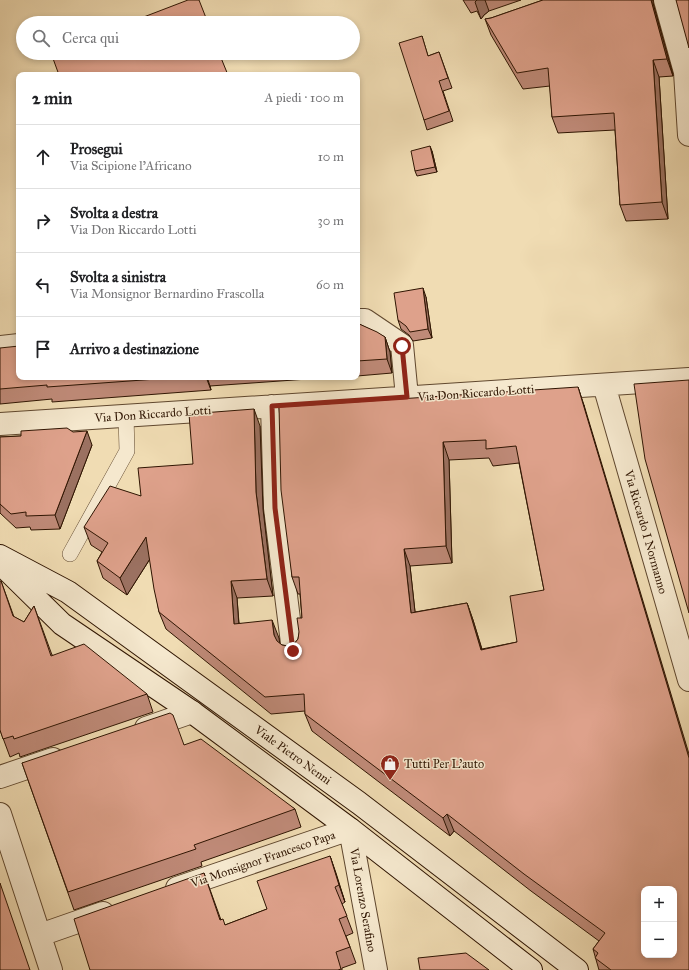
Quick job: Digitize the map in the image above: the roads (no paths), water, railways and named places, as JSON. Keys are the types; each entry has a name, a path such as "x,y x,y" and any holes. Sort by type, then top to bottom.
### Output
{"street":[{"path":"665,0 687,72 689,134"},
{"path":"360,320 365,320 402,346 407,397"},
{"path":"0,347 16,345"},
{"name":"Via Don Riccardo Lotti","path":"0,424 689,379"},
{"name":"Via Riccardo I Normanno","path":"604,385 689,680"},
{"path":"272,406 275,508 293,651"},
{"name":"Viale Pietro Nenni","path":"0,556 68,592 359,803 577,970"},
{"name":"Viale Pietro Nenni","path":"0,563 62,624 192,712 350,829 531,970"},
{"path":"126,734 192,712"},
{"path":"0,777 74,752"},
{"path":"0,814 8,866 40,935 51,970"},
{"name":"Via Monsignor Francesco Papa","path":"161,894 350,829"},
{"name":"Via Lorenzo Serafino","path":"350,829 376,970"},
{"path":"40,935 123,906"}],"lane":[{"path":"70,554 127,451 126,416"}],"place":[{"name":"Tutti Per L'auto","path":"390,781"}]}
